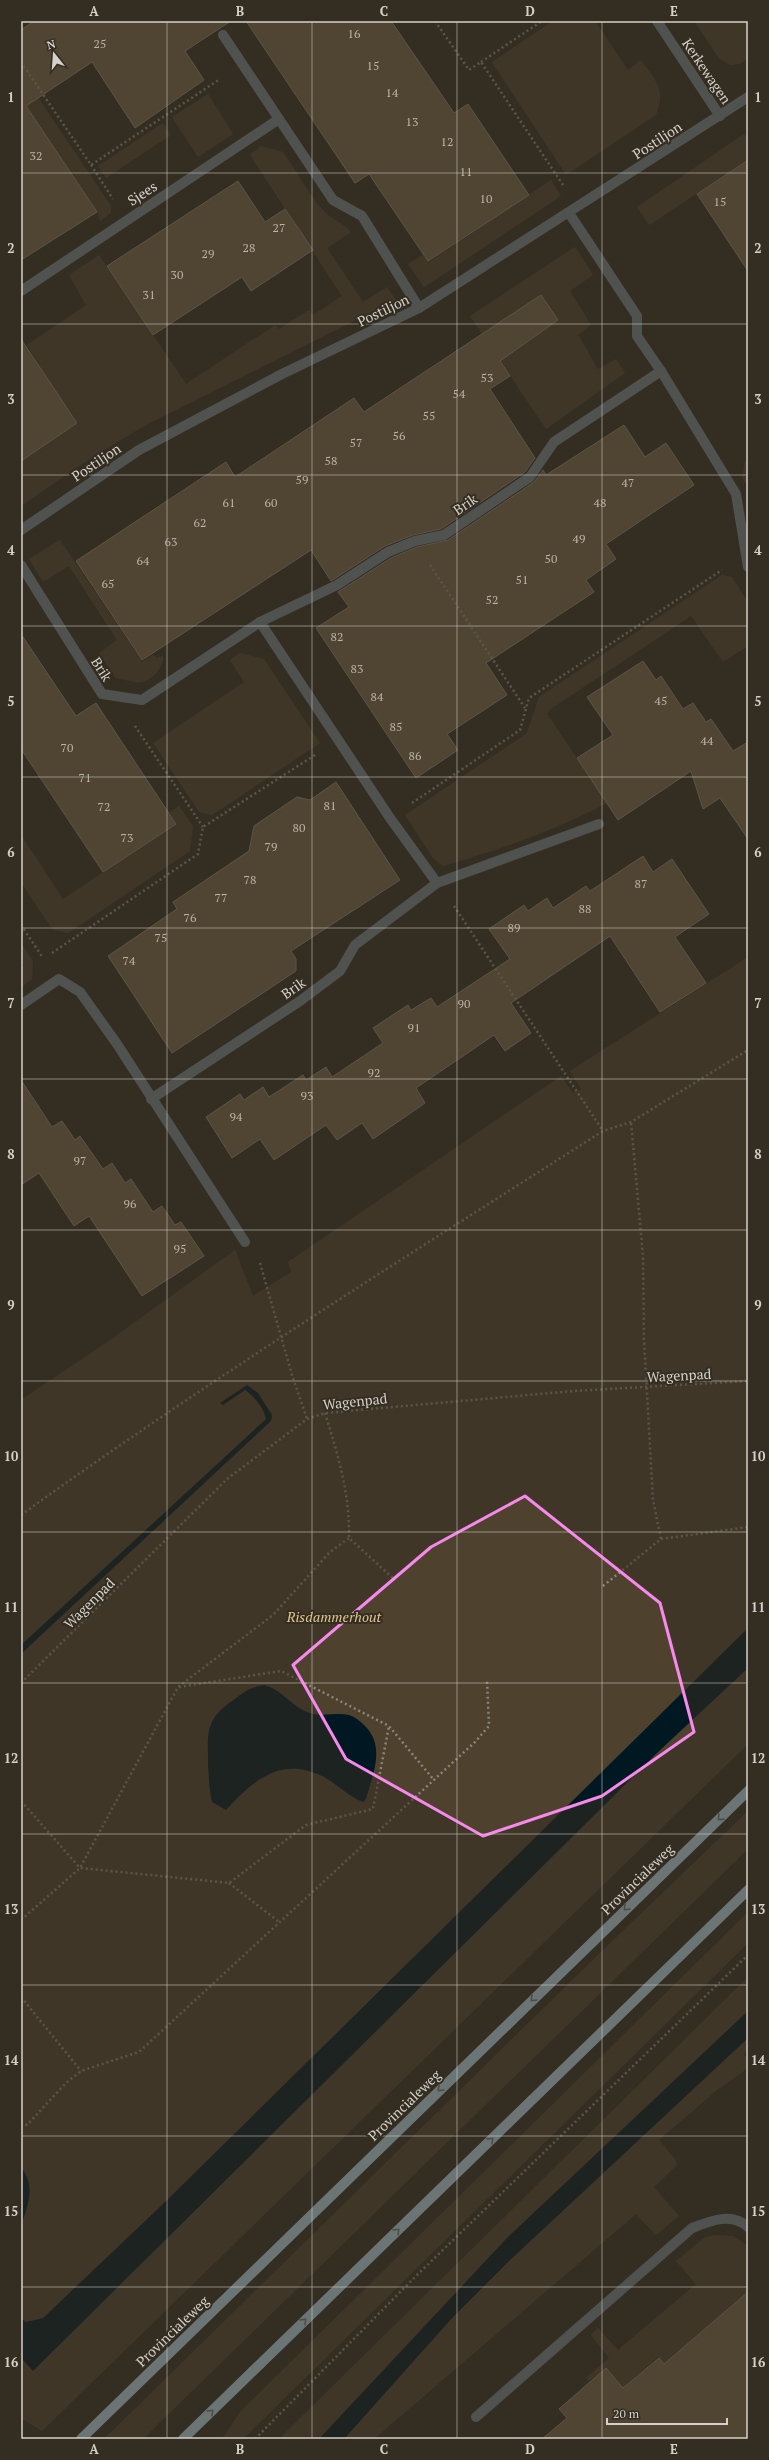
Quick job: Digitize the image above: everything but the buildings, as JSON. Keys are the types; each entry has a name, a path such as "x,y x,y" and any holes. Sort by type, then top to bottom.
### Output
{"main road":[{"name":"Provincialeweg","path":"81,2439 748,1791"},
{"path":"183,2439 748,1890"}],"street":[{"name":"Kerkewagen","path":"656,21 720,116"},
{"path":"223,35 333,200 362,216 419,308"},
{"name":"Postiljon","path":"21,530 139,450 282,374 419,308 748,98"},
{"name":"Sjees","path":"21,291 279,119"},
{"path":"573,210 637,316 637,336 661,371 736,494 744,555 748,567"},
{"name":"Brik","path":"21,565 102,694 142,700 260,622 337,585 388,552 415,541 444,535 530,477 554,442 661,371"},
{"path":"260,622 390,818 437,883"},
{"name":"Brik","path":"151,1099 323,984 340,971 355,945 437,883 599,824"},
{"path":"21,1004 59,979 80,992 117,1044 151,1099 245,1242"},
{"path":"476,2417 692,2228 716,2219 731,2219 748,2227"}],"path":[{"path":"435,21 469,70 542,21"},
{"path":"21,62 127,220"},
{"path":"481,62 573,210"},
{"path":"92,166 242,64"},
{"path":"415,541 525,708"},
{"path":"390,818 520,730 529,698 744,555"},
{"path":"43,959 198,854 203,827 115,696"},
{"path":"203,827 338,740"},
{"path":"437,883 603,1131"},
{"path":"21,925 43,959 59,979"},
{"path":"21,1515 170,1410 281,1336 603,1131 631,1122 748,1050"},
{"path":"631,1122 643,1256 644,1340 653,1500 661,1539"},
{"path":"245,1242 259,1258 281,1336 307,1419"},
{"name":"Wagenpad","path":"21,1683 227,1479 307,1419 324,1413 574,1391 748,1381"},
{"path":"324,1413 342,1470 350,1511 349,1538 395,1580"},
{"path":"603,1586 661,1539 748,1527"},
{"path":"21,1920 80,1868 178,1688 273,1615 330,1552 349,1538"},
{"path":"178,1688 281,1671 389,1726 434,1780"},
{"path":"21,2122 27,2125 66,2084 82,2071 139,2052 475,1742 489,1726 487,1680"},
{"path":"229,1883 306,1825 373,1809 389,1726"},
{"path":"21,1801 80,1868 229,1883 279,1922"},
{"path":"255,2439 417,2275 748,1954"},
{"path":"21,1997 82,2071"}],"highlighted area":[{"path":"525,1496 660,1603 694,1732 602,1796 483,1836 346,1759 293,1665 431,1547"}],"green space":[{"path":"553,21 595,21 628,70 641,60 655,80 660,92 659,106 656,115 566,175 492,62"},
{"path":"694,21 748,21 748,58 740,64 730,65 719,58"},
{"path":"21,72 111,206 111,213 100,221 98,213 21,99"},
{"path":"208,94 233,134 198,157 172,117"},
{"path":"163,123 171,135 106,178 98,166"},
{"path":"744,134 748,140 748,159 649,225 637,207"},
{"path":"261,146 283,152 322,209 351,232 327,248 363,302 387,287 396,300 144,426 88,460 21,506 21,460 78,423 67,406 56,414 38,386 48,379 27,345 86,305 69,275 99,255 186,384 275,325 279,329 309,310 313,315 342,296 250,155"},
{"path":"551,180 561,196 424,287 408,264 423,255 429,262"},
{"path":"575,247 593,275 570,291 591,325 578,335 598,369 616,359 625,373 546,429 470,316"},
{"path":"748,459 748,486 742,478 745,461"},
{"path":"60,540 142,662 153,655 157,658 163,656 160,669 154,676 142,682 116,678 99,653 117,640 69,566 43,582 29,559"},
{"path":"722,575 732,577 748,602 748,646 723,662 691,616 549,710 547,714 607,803 527,839 484,854 443,866 433,858 405,815 527,733 539,697"},
{"path":"239,653 264,659 320,743 212,815 199,812 153,743 244,682 230,660"},
{"path":"179,806 193,826 190,851 68,933 53,930 21,882 21,835 63,899 177,823 169,813"},
{"path":"21,943 33,961 32,979 21,987 21,968 24,965 21,961"},
{"name":"Risdammerhout","path":"748,957 748,1653 21,2351 21,1400 106,1343 235,1250 253,1296 291,1272 288,1262 561,1076 573,1093 581,1089 570,1071"},
{"path":"748,1668 748,1744 42,2431 21,2418 21,2358 33,2370 660,1750"},
{"path":"748,1811 748,1849 143,2439 104,2439 605,1948"},
{"path":"748,1912 748,1943 243,2439 222,2439 241,2411"},
{"path":"748,1977 748,2011 507,2238 319,2439 279,2439"},
{"path":"748,2038 748,2051 744,2054 748,2059 748,2068 717,2090 659,2140 675,2159 677,2165 654,2187 679,2216 656,2235 636,2214 374,2439 344,2439 452,2318 509,2261"},
{"path":"714,2235 733,2236 748,2246 748,2292 664,2363 658,2357 623,2387 606,2368 589,2381 586,2378 609,2358 591,2335 598,2328 618,2350 696,2284 676,2261 704,2238"}],"water":[{"path":"247,1385 258,1393 272,1415 271,1421 21,1654 21,1645 266,1419 263,1410 258,1403 245,1390 223,1405 220,1403"},
{"path":"748,1628 748,1668 660,1750 33,2371 21,2358 21,2318 26,2322 43,2318 165,2202"},
{"path":"264,1685 281,1693 301,1709 312,1714 349,1715 357,1719 371,1733 375,1742 376,1760 366,1799 363,1802 324,1777 309,1771 294,1769 281,1770 269,1774 247,1789 226,1810 212,1802 208,1765 208,1737 212,1722 223,1708 243,1693 250,1689"},
{"path":"748,2011 748,2038 509,2261 452,2318 344,2439 319,2439 507,2238"},
{"path":"21,2168 26,2174 28,2181 29,2196 21,2225"}]}
